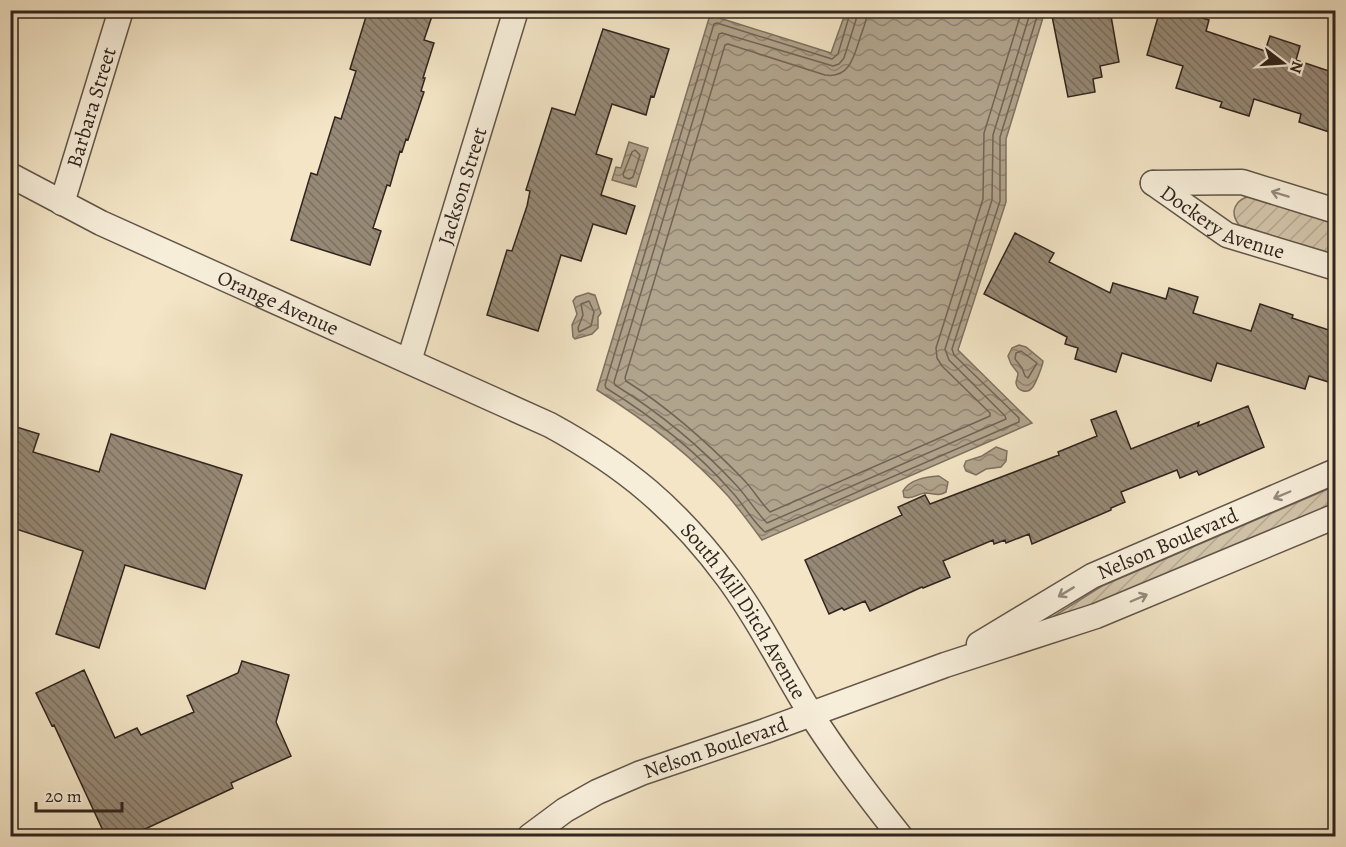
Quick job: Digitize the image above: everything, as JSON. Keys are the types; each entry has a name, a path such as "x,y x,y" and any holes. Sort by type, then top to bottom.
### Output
{"street":[{"name":"Barbara Street","path":"62,203 121,10"},
{"name":"Jackson Street","path":"409,362 516,10"},
{"name":"Orange Avenue","path":"10,174 100,223 550,425"},
{"name":"Dockery Avenue","path":"1335,211 1242,182 1153,183 1227,235 1335,268"},
{"name":"South Mill Ditch Avenue","path":"550,425 585,444 627,472 665,506 710,554 744,602 812,715 900,837"},
{"name":"Nelson Boulevard","path":"945,665 1092,576 1335,471"},
{"name":"Nelson Boulevard","path":"530,837 565,810 597,792 640,773 812,715 945,665 1096,616 1335,516"}],"shaded area":[{"path":"1251,196 1335,223 1335,256 1239,225 1234,215 1235,207 1241,200"},
{"path":"1335,486 1335,506 1036,631 1046,621 1102,586"}],"water":[{"path":"846,11 1045,11 1006,139 1006,202 958,350 1032,423 762,540 728,496 683,452 632,413 597,390 710,15 831,53"},
{"path":"629,142 648,148 636,187 612,180 616,167 621,168"},
{"path":"588,293 595,295 601,313 598,317 598,328 592,334 575,339 572,325 577,314 573,301 576,297"},
{"path":"1019,345 1026,347 1043,361 1035,383 1028,391 1020,390 1017,386 1018,373 1008,356 1012,348"},
{"path":"996,447 1007,451 1006,461 1001,467 986,469 976,475 966,471 964,466 966,461 982,456"},
{"path":"939,476 948,482 946,492 904,497 903,491 914,481"}],"building":[{"path":"368,10 434,10 424,40 434,43 423,78 425,78 421,91 424,92 408,140 406,139 402,152 400,151 390,186 387,185 373,228 381,231 370,265 291,240 311,173 317,175 335,117 341,119 356,71 350,69"},
{"path":"1067,10 1110,10 1119,62 1100,66 1102,77 1093,79 1095,92 1068,97 1052,16 1067,13"},
{"path":"1160,10 1177,10 1209,20 1206,31 1265,51 1270,36 1300,46 1296,60 1335,73 1335,134 1299,122 1301,114 1254,99 1249,116 1220,107 1222,102 1176,88 1183,66 1147,55"},
{"path":"603,29 669,49 646,115 612,104 596,154 612,159 601,195 635,206 626,234 593,224 581,261 561,255 538,331 487,315 507,250 512,251 527,206 530,191 526,190 552,108 575,115"},
{"path":"1015,233 1054,253 1049,262 1110,293 1113,283 1166,299 1169,288 1198,297 1193,313 1251,331 1260,304 1293,315 1292,318 1335,332 1335,384 1309,376 1305,389 1217,363 1211,381 1122,353 1116,372 1075,359 1078,348 1065,344 1067,337 984,294"},
{"path":"1248,406 1264,447 1199,475 1197,471 1180,478 1177,470 1121,492 1125,502 1032,544 1029,534 1006,543 1005,540 994,544 993,540 943,561 950,577 870,611 865,601 829,614 805,560 902,515 898,507 925,495 930,504 1059,455 1058,452 1097,436 1091,420 1116,411 1131,449 1199,422 1198,426"},
{"path":"10,425 39,434 33,452 99,472 111,434 242,475 205,589 125,565 99,648 56,634 83,551 10,527"},
{"path":"242,661 289,675 276,722 291,756 231,783 233,788 128,837 106,837 54,725 52,726 36,693 84,670 115,738 137,728 141,735 194,712 187,696 238,673"}]}
